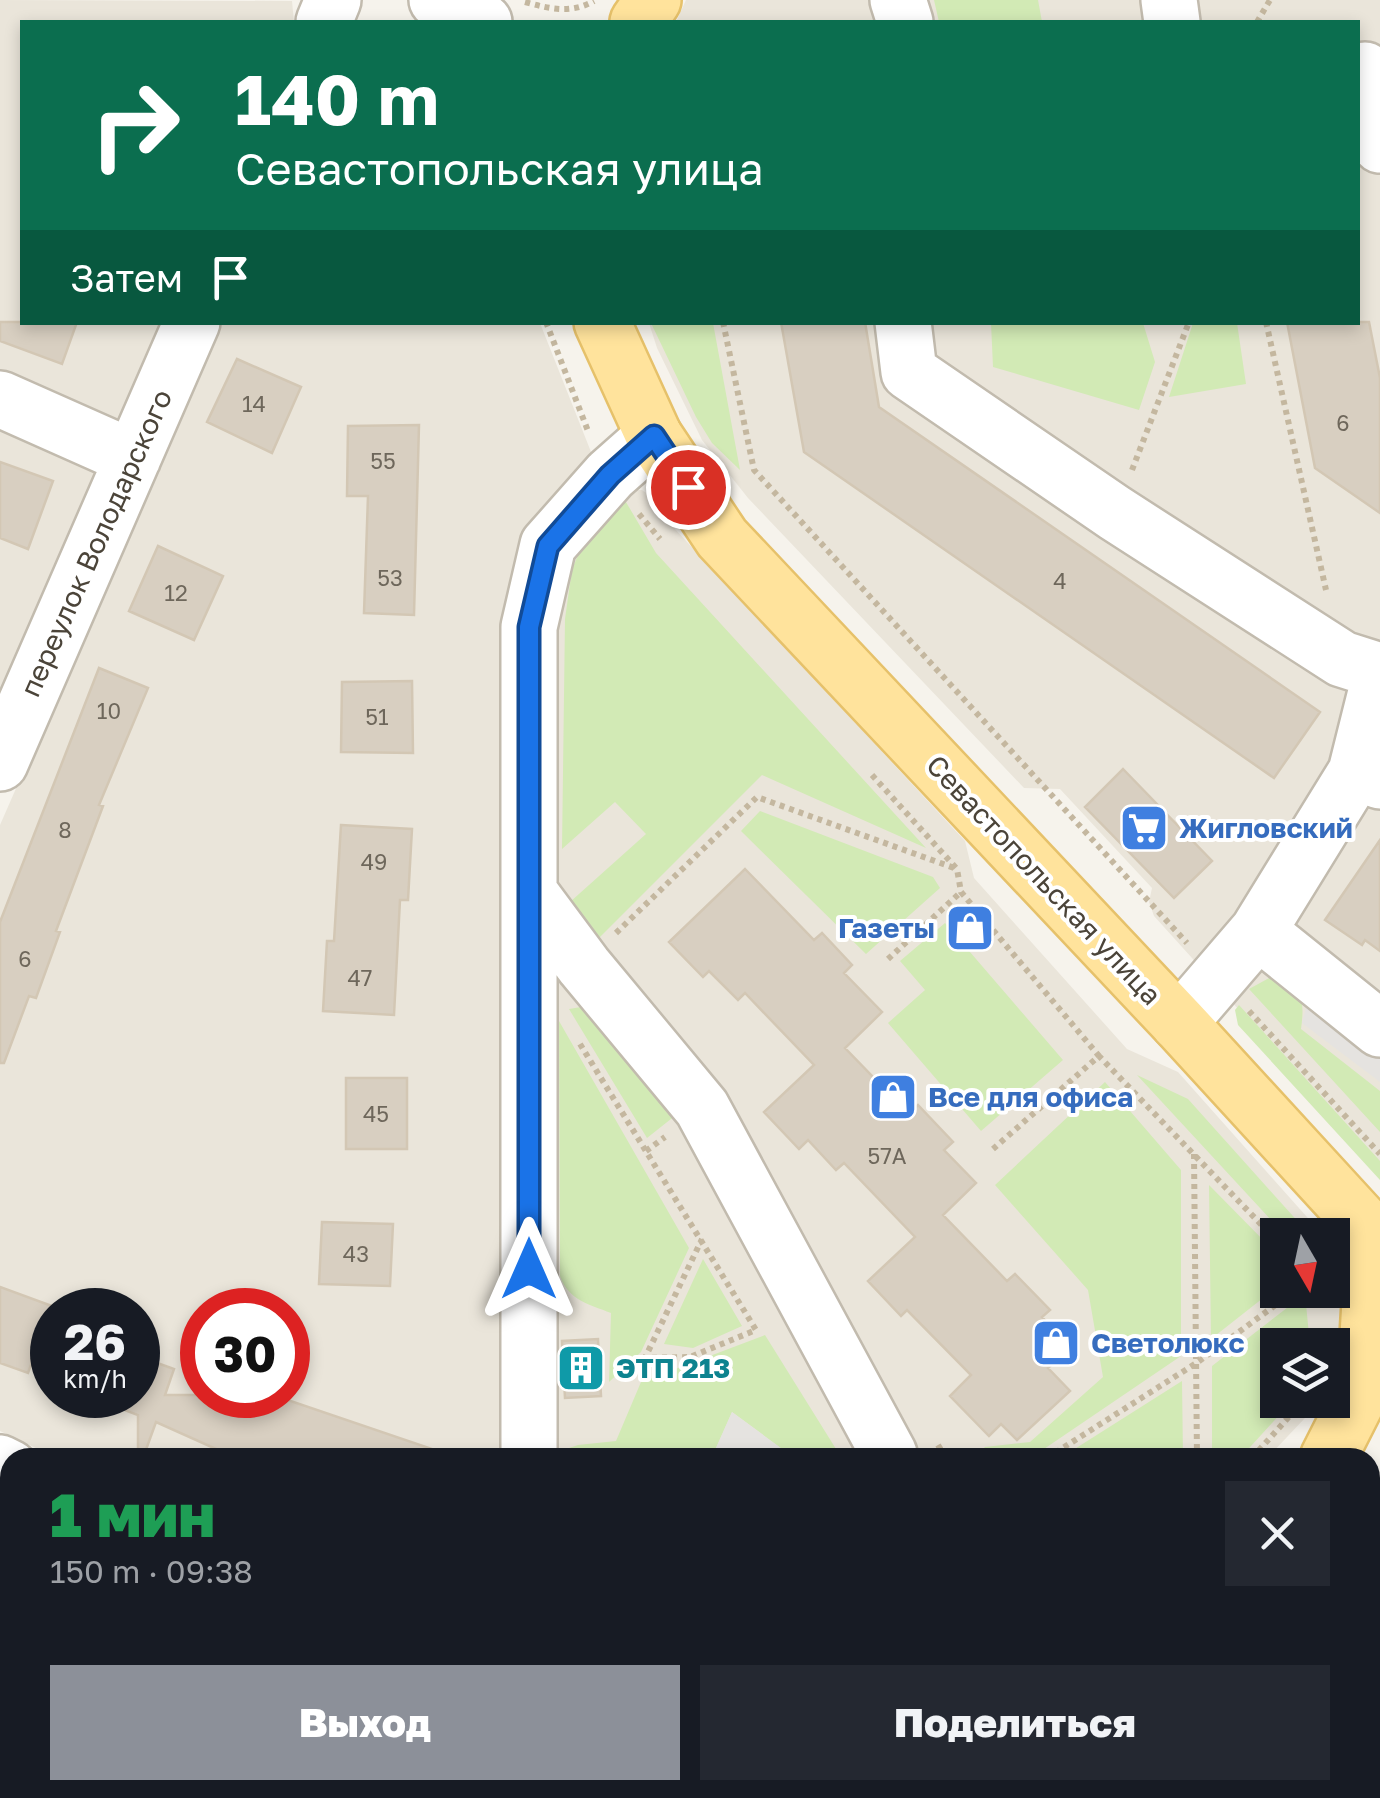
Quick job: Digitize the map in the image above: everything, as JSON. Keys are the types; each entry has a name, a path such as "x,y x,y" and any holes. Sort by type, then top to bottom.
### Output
{"main road":[{"name":"Севастопольская улица","path":"603,325 654,436 722,538 1180,1023 1377,1239 1365,1385 1333,1448"}],"street":[{"path":"437,0 503,12"},
{"path":"1368,70 1380,145"},
{"name":"переулок Володарского","path":"0,764 191,325"},
{"path":"902,325 909,372 1115,513 1367,669 1368,776 1258,931 1180,1023"},
{"path":"0,400 133,458"},
{"path":"529,1448 529,627 548,546 610,475 654,436"},
{"path":"529,892 584,966 702,1108 886,1448"},
{"path":"1258,931 1380,1030"}],"path":[{"path":"503,12 557,11 583,7 596,0"},
{"path":"724,325 754,470 1380,1154"},
{"path":"1115,513 1189,325"},
{"path":"1267,325 1367,669"},
{"path":"584,966 756,797 957,869"},
{"path":"888,959 961,892"},
{"path":"578,1041 702,1239 756,1330 690,1357 645,1358 702,1239"},
{"path":"993,1149 1098,1056 1260,1223"},
{"path":"1194,1154 1197,1448"},
{"path":"1063,1448 1198,1362 1272,1308"},
{"path":"1261,1448 1287,1418"}],"shaded area":[{"path":"0,0 292,1 294,20 20,20 20,325 169,325 124,429 0,375"},
{"path":"686,0 1380,0 1380,1166 1154,916 1149,902 1152,888 1060,789 1024,788 748,498 702,440 650,325 1360,325 1360,20 677,20"},
{"path":"219,325 541,325 595,462 538,535 510,1448 36,1448 0,1431 0,825"},
{"path":"0,423 88,462 107,489 0,736"},
{"path":"618,490 642,490 664,506 675,529 965,841 974,878 1127,1049 1178,1072 1308,1218 1260,1218 1260,1308 1350,1308 1350,1289 1358,1308 1350,1355 1350,1328 1260,1328 1260,1418 1305,1418 1277,1448 550,1448 553,627 569,546"},
{"path":"1307,1004 1380,1045 1380,1082 1302,1023"},
{"path":"732,1412 781,1448 716,1448"}],"green space":[{"path":"934,0 1038,0 1042,20 939,20"},
{"path":"652,325 713,325 740,470 712,443"},
{"path":"991,325 1144,325 1155,362 1139,410 993,367"},
{"path":"1192,325 1237,325 1246,384 1169,397"},
{"path":"623,497 656,553 926,848 762,775 594,943 570,902 646,834 615,802 562,849 565,619 572,569 588,532"},
{"path":"760,811 933,877 940,888 866,954 741,831"},
{"path":"945,923 1063,1060 981,1131 888,1023 925,990 900,961"},
{"path":"1271,977 1290,984 1300,995 1301,1029 1380,1091 1380,1132 1249,989"},
{"path":"1239,1005 1380,1161 1380,1180 1238,1025 1235,1010"},
{"path":"581,1007 598,1012 676,1115 647,1138 569,1009"},
{"path":"559,1021 689,1248 641,1352 609,1382 611,1313 574,1296 560,1276"},
{"path":"1137,1075 1188,1099 1295,1218 1269,1218"},
{"path":"1105,1082 1181,1170 1181,1356 1045,1448 984,1448 1030,1442 1103,1377 1088,1290 995,1185"},
{"path":"1209,1185 1260,1237 1260,1300 1211,1339"},
{"path":"703,1259 742,1326 693,1348 664,1344"},
{"path":"1287,1308 1306,1308 1308,1328 1261,1328"},
{"path":"1260,1329 1260,1418 1277,1418 1249,1448 1212,1448 1212,1366"},
{"path":"765,1335 835,1448 781,1448 732,1412 716,1448 569,1448 616,1441 641,1382"},
{"path":"1182,1381 1183,1448 1076,1448"}],"building":[{"path":"0,322 76,325 62,364 0,341"},
{"path":"1369,322 1380,378 1380,513 1315,468 1288,325"},
{"path":"782,325 865,325 879,407 1320,712 1274,778 804,452"},
{"path":"237,359 301,387 272,453 207,422"},
{"path":"419,425 414,615 364,613 368,496 347,496 348,426"},
{"path":"0,462 53,481 28,549 0,538"},
{"path":"158,546 223,576 194,640 129,611"},
{"path":"99,668 148,688 99,805 103,806 56,931 60,932 36,998 29,996 4,1063 0,1063 0,922"},
{"path":"412,681 413,753 341,752 342,682"},
{"path":"1123,769 1212,861 1174,898 1085,807"},
{"path":"341,825 412,829 408,900 400,900 394,1015 323,1011 327,941 334,941"},
{"path":"1380,840 1380,951 1365,940 1362,945 1325,920"},
{"path":"745,869 814,940 822,933 852,965 844,973 882,1012 845,1048 909,1114 918,1105 953,1142 944,1150 976,1183 943,1215 1007,1281 1015,1274 1050,1310 1042,1317 1070,1347 1048,1368 1070,1391 1017,1440 1001,1424 989,1436 950,1396 971,1375 907,1310 901,1316 868,1281 915,1237 844,1163 836,1170 808,1140 799,1149 764,1112 814,1065 745,993 738,1000 709,971 703,977 669,942"},
{"path":"346,1078 407,1078 407,1149 346,1149"},
{"path":"322,1222 393,1224 390,1286 319,1284"},
{"path":"0,1287 30,1298 30,1367 28,1373 0,1363"},
{"name":"ЭТП 213","path":"598,1339 601,1396 565,1398 562,1341"},
{"path":"160,1364 174,1369 165,1395 180,1395 180,1418 310,1418 310,1408 429,1448 214,1448 156,1422 147,1448 138,1448 138,1418 160,1418"}],"place":[{"name":"Жигловский","path":"1144,828"},
{"name":"Газеты","path":"970,928"},
{"name":"Все для офиса","path":"893,1097"},
{"name":"Светолюкс","path":"1056,1343"},
{"name":"ЭТП 213","path":"581,1368"}],"route":[{"path":"529,1269 529,627 548,546 610,475 654,436 688,487"}]}
